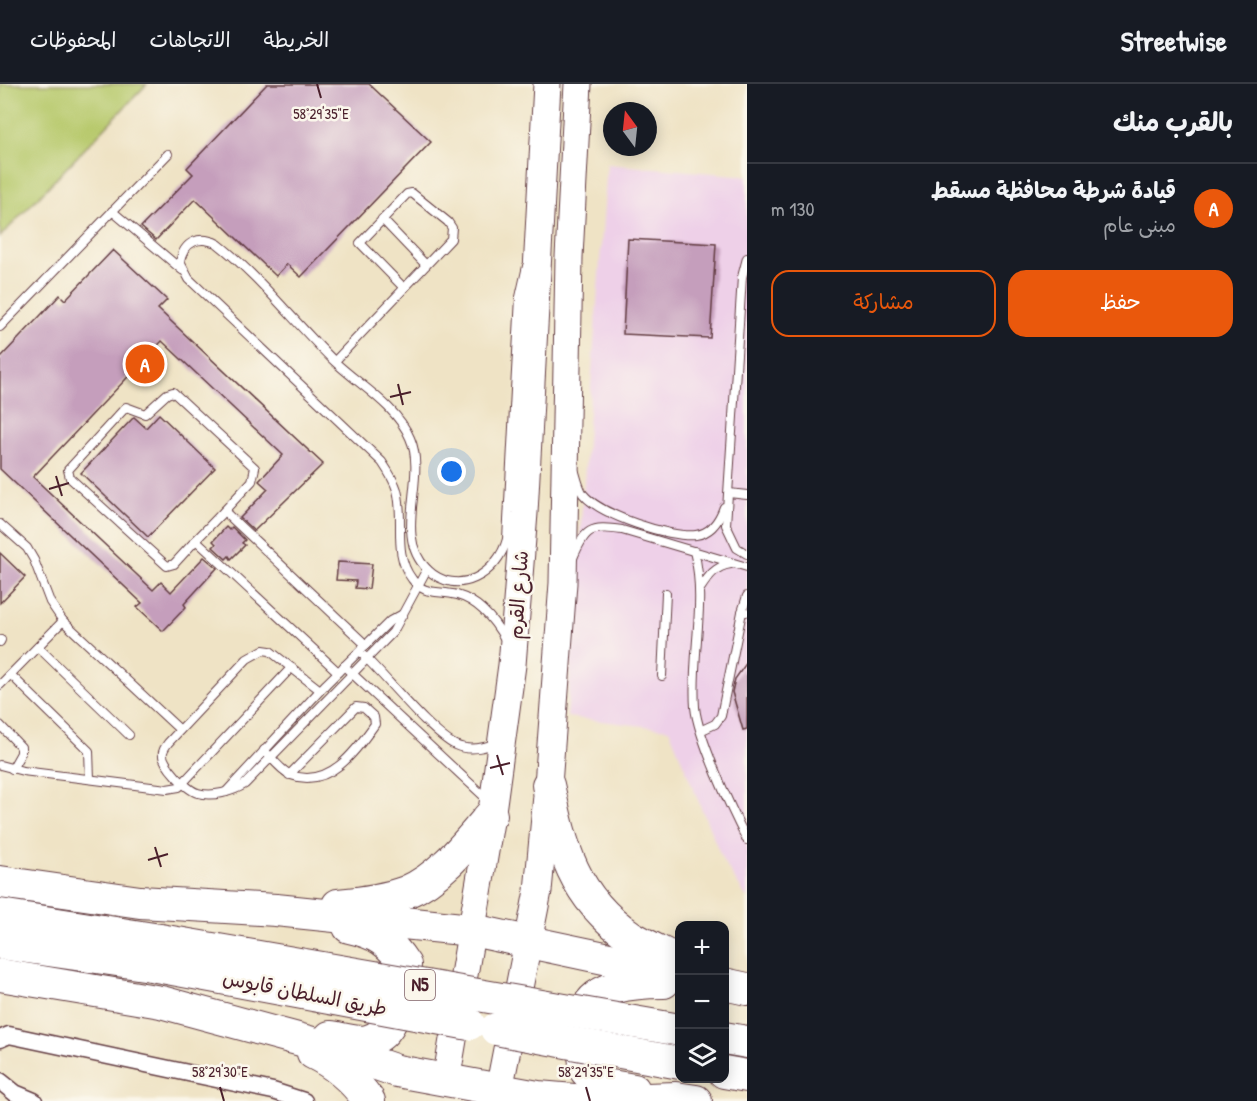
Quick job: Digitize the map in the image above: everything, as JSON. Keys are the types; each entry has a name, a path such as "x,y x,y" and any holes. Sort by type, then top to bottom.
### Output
{"highway":[{"path":"548,785 560,838 575,878 601,911 630,936 675,959"},
{"path":"276,910 365,902 407,891 440,868 469,841 492,810"},
{"path":"0,882 140,902 276,910 472,930 675,973"},
{"path":"267,1029 366,1042 382,1034 397,1009 405,965 394,948 370,932 276,910"},
{"name":"طريق السلطان قابوس","path":"0,915 156,952 675,1062"},
{"name":"طريق السلطان قابوس","path":"0,943 156,952 675,1029"},
{"path":"0,975 161,1002 267,1029 397,1071 445,1091 586,1101 686,1099"},
{"path":"675,982 621,984 590,1003 584,1017 583,1030 586,1071 599,1084 686,1099"},
{"path":"729,985 747,989"},
{"path":"267,1029 329,1060 357,1085 369,1101"},
{"path":"729,1039 747,1042"},
{"path":"729,1073 747,1076"}],"main road":[{"name":"شارع القرم","path":"445,1091 492,810 512,665 547,84"},
{"path":"498,1096 538,891 548,785 563,584 566,397 578,84"}],"street":[{"path":"0,1039 9,1035 273,1091 304,1101"},
{"path":"0,1081 15,1093 34,1101"}],"lane":[{"path":"0,327 168,154"},
{"path":"334,361 451,239 452,228 448,222 412,193 406,194 360,243 404,288"},
{"path":"112,211 182,270 371,450 391,476 399,509 402,559 417,585 430,593 463,597 484,611 500,630 512,665"},
{"path":"382,219 426,265"},
{"path":"182,270 180,262 186,246 202,239 218,244 334,361 390,411 409,434 416,461 411,508 417,555 428,569 443,579 453,582 474,580 494,565 504,549 520,297 525,271 539,242"},
{"path":"747,258 742,277 726,525 736,548 747,554"},
{"path":"173,392 255,468 252,481 224,511 174,564 167,566 70,478 68,470 126,407 145,414 167,394 173,392"},
{"path":"566,397 574,471 583,494 603,511 627,521 680,534 697,535 714,526 720,519 729,494"},
{"path":"729,494 747,495"},
{"path":"399,509 411,508"},
{"path":"224,511 363,648 368,659 439,732 456,746 480,748 502,739"},
{"path":"0,524 31,554 50,602 63,621 180,730"},
{"path":"563,584 583,535 590,530 606,527 747,567"},
{"path":"196,540 341,669 353,675 492,810"},
{"path":"694,551 700,589 694,673 695,710 713,763 747,840"},
{"path":"700,589 711,573 722,565 736,564"},
{"path":"320,690 270,651 263,650 255,654 180,730 163,752 170,769 194,792 202,794 226,792 245,784 397,628 417,585 428,569"},
{"path":"662,676 666,593"},
{"path":"702,730 716,724 721,716 747,596"},
{"path":"226,792 341,669 390,621 403,615"},
{"path":"0,685 63,621"},
{"path":"38,647 129,735"},
{"path":"0,765 12,769 167,789 185,784 291,668"},
{"path":"10,675 89,751 90,779"},
{"path":"264,750 289,775 308,777 324,775 343,765 375,724 374,717 364,708 356,706 289,775"},
{"path":"0,725 21,747 21,753 12,769"}],"shaded area":[{"path":"607,164 747,176 747,898 723,861 669,729 567,717"}],"green space":[{"path":"0,84 147,84 0,237"}],"building":[{"path":"267,84 369,84 431,142 301,277 287,264 276,276 195,199 156,240 141,227 193,174 187,168"},
{"path":"628,239 716,244 710,338 623,334"},
{"path":"113,250 167,300 158,309 323,464 254,531 240,518 268,489 259,481 283,455 162,341 33,477 153,590 161,582 171,592 204,557 217,568 184,604 186,607 163,631 137,607 142,603 0,469 0,358 60,295 65,300"},
{"path":"159,414 215,468 148,537 81,473 134,417 146,428"},
{"path":"226,527 229,530 232,527 245,540 242,543 245,545 231,559 229,556 226,559 213,547 216,544 213,541"},
{"path":"0,553 25,577 0,603"},
{"path":"338,562 372,564 369,589 355,588 356,581 336,580"},
{"path":"747,662 747,729 743,730 732,692 735,679"}],"place":[{"name":"قيادة شرطة محافظة مسقط","path":"145,364"}]}
